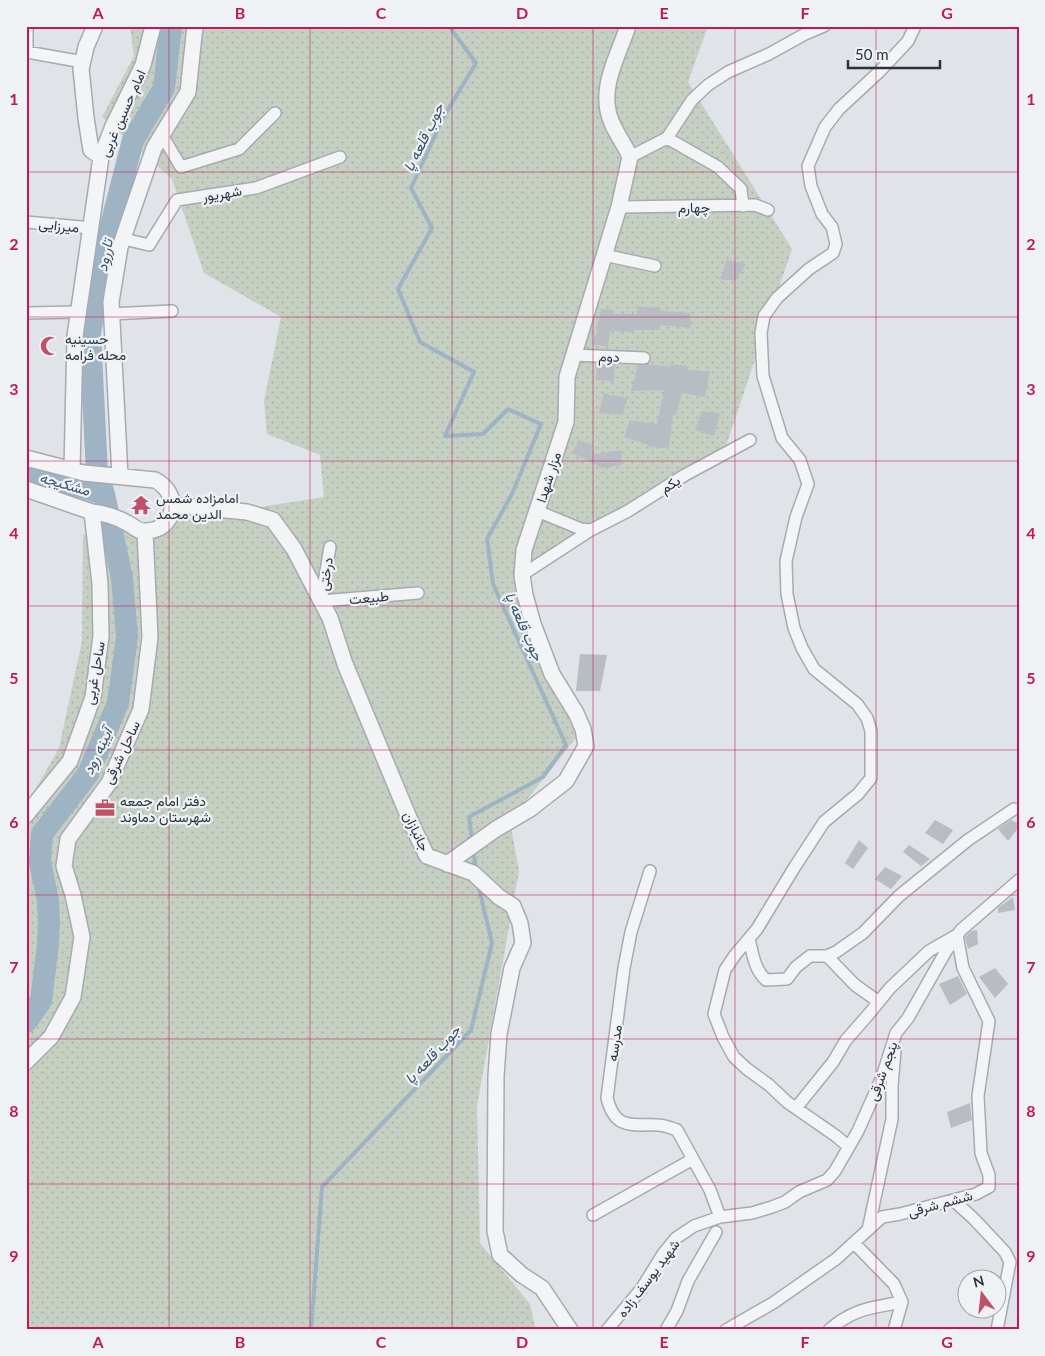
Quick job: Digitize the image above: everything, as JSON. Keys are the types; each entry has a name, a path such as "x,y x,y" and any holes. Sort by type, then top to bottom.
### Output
{"street":[{"path":"27,26 27,52 82,62"},
{"path":"95,26 86,47 81,69 91,150 101,157"},
{"name":"امام حسین غربی","path":"78,471 75,336 101,157 113,126 143,65 153,26"},
{"path":"117,475 115,366 110,314 120,247 154,148 188,92 195,26"},
{"path":"628,26 609,78 607,102 611,121 630,157 667,138 692,100 708,85 728,72 824,26"},
{"path":"849,1147 747,1070 734,1057 723,1037 714,1014 725,970 764,919 824,822 858,794 871,778 871,731 867,718 857,704 814,669 802,648 794,628 787,594 786,561 796,517 808,484 800,460 782,438 762,376 761,333 764,316 777,298 809,269 833,253 836,244 832,227 822,214 811,186 808,166 825,127 839,109 880,71 908,41 915,26"},
{"path":"162,135 181,167 239,149 275,113"},
{"path":"667,138 718,167 741,189 743,206"},
{"name":"شهریور","path":"124,239 149,244 177,200 256,188 340,157"},
{"name":"مزار شهدا","path":"447,864 496,828 530,809 566,781 586,746 583,729 576,713 552,674 543,651 525,595 522,575 524,550 566,422 567,377 619,208 630,157"},
{"name":"چهارم","path":"619,208 755,206 768,210"},
{"name":"میرزایی","path":"26,222 92,228"},
{"path":"604,255 655,266"},
{"path":"110,314 172,311"},
{"path":"26,313 77,312"},
{"name":"دوم","path":"573,355 644,358"},
{"name":"یکم","path":"522,575 591,530 609,522 685,475 750,440"},
{"path":"26,458 78,471 155,480 168,490 172,497 173,505 171,514 161,527 145,532 137,530 129,524 26,489"},
{"name":"جانبازان","path":"173,505 247,512 273,520 294,549 330,618 345,664 427,856 478,877 499,897 513,906 520,923 522,943 512,968 499,1034 496,1076 494,1231 500,1255 522,1275 542,1288 570,1330"},
{"path":"537,511 591,530"},
{"name":"ساحل غربی","path":"26,815 70,761 93,697 101,636 96,513"},
{"name":"ساحل شرقی","path":"26,1062 52,1037 72,997 82,937 73,895 64,866 68,839 109,782 141,709 150,637 145,532"},
{"name":"درختی","path":"321,601 330,547"},
{"name":"طبیعت","path":"321,601 418,593"},
{"path":"749,939 756,968 766,980 787,979 796,967 810,956 827,956 864,933 900,896 968,840 1014,809"},
{"name":"مدرسه","path":"650,871 631,932 606,1098 610,1110 619,1120 628,1124 642,1126 660,1125 677,1130 694,1159"},
{"name":"پنجم شرقی","path":"720,1217 752,1213 772,1207 786,1202 799,1192 827,1180 858,1131 882,1077 896,1033 908,1018 957,935 1019,880"},
{"path":"796,1108 834,1062 846,1040 910,968 929,950 957,935"},
{"name":"ششم شرقی","path":"726,1330 773,1303 836,1259 882,1217 976,1194 989,1187 989,1175 981,1153 978,1096 989,1021 963,968 957,935"},
{"path":"827,956 855,985 879,1002"},
{"path":"868,1230 892,1119 892,1086 896,1033"},
{"path":"594,1215 694,1159 710,1190 720,1217"},
{"path":"953,1200 1014,1260 1008,1276"},
{"name":"شهید یوسف زاده","path":"607,1330 642,1288 663,1254 676,1238 694,1226 720,1217"},
{"path":"666,1330 677,1311 688,1281 716,1232"},
{"path":"854,1243 894,1284 902,1302 894,1330"},
{"path":"542,1288 558,1330"},
{"path":"829,1330 843,1318 865,1308 902,1302"}],"green space":[{"path":"130,26 708,26 688,82 792,249 723,455 523,575 583,729 510,821 519,871 477,1106 480,1243 530,1304 536,1330 26,1330 26,806 59,748 82,641 83,535 324,497 320,455 267,434 264,401 281,317 204,273 172,179 102,117 134,56"}],"building":[{"path":"727,260 746,264 735,281 720,279"},
{"path":"638,307 661,308 660,311 690,313 691,328 660,325 660,330 610,331 608,346 593,345 601,309 614,310 613,314 637,314"},
{"path":"615,364 614,381 596,380 597,365"},
{"path":"648,364 670,367 670,364 688,366 687,370 710,371 705,397 682,393 676,415 673,415 669,448 649,447 649,445 624,437 630,420 657,424 664,390 631,391 638,365"},
{"path":"604,394 628,398 622,415 599,413"},
{"path":"702,411 720,414 714,436 695,430"},
{"path":"578,440 593,445 590,455 621,450 622,465 602,468 573,453"},
{"path":"580,654 607,655 600,691 576,691"},
{"path":"935,820 953,830 943,844 925,833"},
{"path":"1011,820 1019,824 1019,827 1008,841 998,829"},
{"path":"859,840 868,848 853,869 845,863"},
{"path":"909,845 930,859 921,866 903,852"},
{"path":"885,867 902,876 891,889 875,879"},
{"path":"1013,897 1015,910 998,913 998,908"},
{"path":"977,930 978,944 968,949 965,937 971,931"},
{"path":"995,968 1008,984 995,998 979,977"},
{"path":"958,976 967,994 950,1005 939,984"},
{"path":"970,1103 972,1120 951,1128 947,1112"}],"waterway":[{"name":"آیینه رود","path":"26,1022 41,1001 48,944 48,901 40,862 42,834 88,774 118,703 127,637 122,578 104,494 97,473 90,333 106,244 133,140 164,88 171,26"},
{"name":"جوب قلعه پا","path":"449,26 476,63 443,118 411,188 432,228 398,289 420,342 474,372 445,436 483,434 508,409 541,424 512,494 487,539 493,584 566,745 543,777 469,817 472,840"},
{"name":"مشکیجه","path":"26,472 104,494"},
{"name":"جوب قلعه پا","path":"473,849 476,870"},
{"name":"جوب قلعه پا","path":"311,1330 322,1187 471,1030 492,943 478,884"}],"place":[{"name":"حسینیه محله فرامه","path":"50,346"},
{"name":"امامزاده شمس الدین محمد","path":"141,505"},
{"name":"دفتر امام جمعه شهرستان دماوند","path":"105,808"}],"water label":[{"name":"تاررود","path":"104,255"}]}
